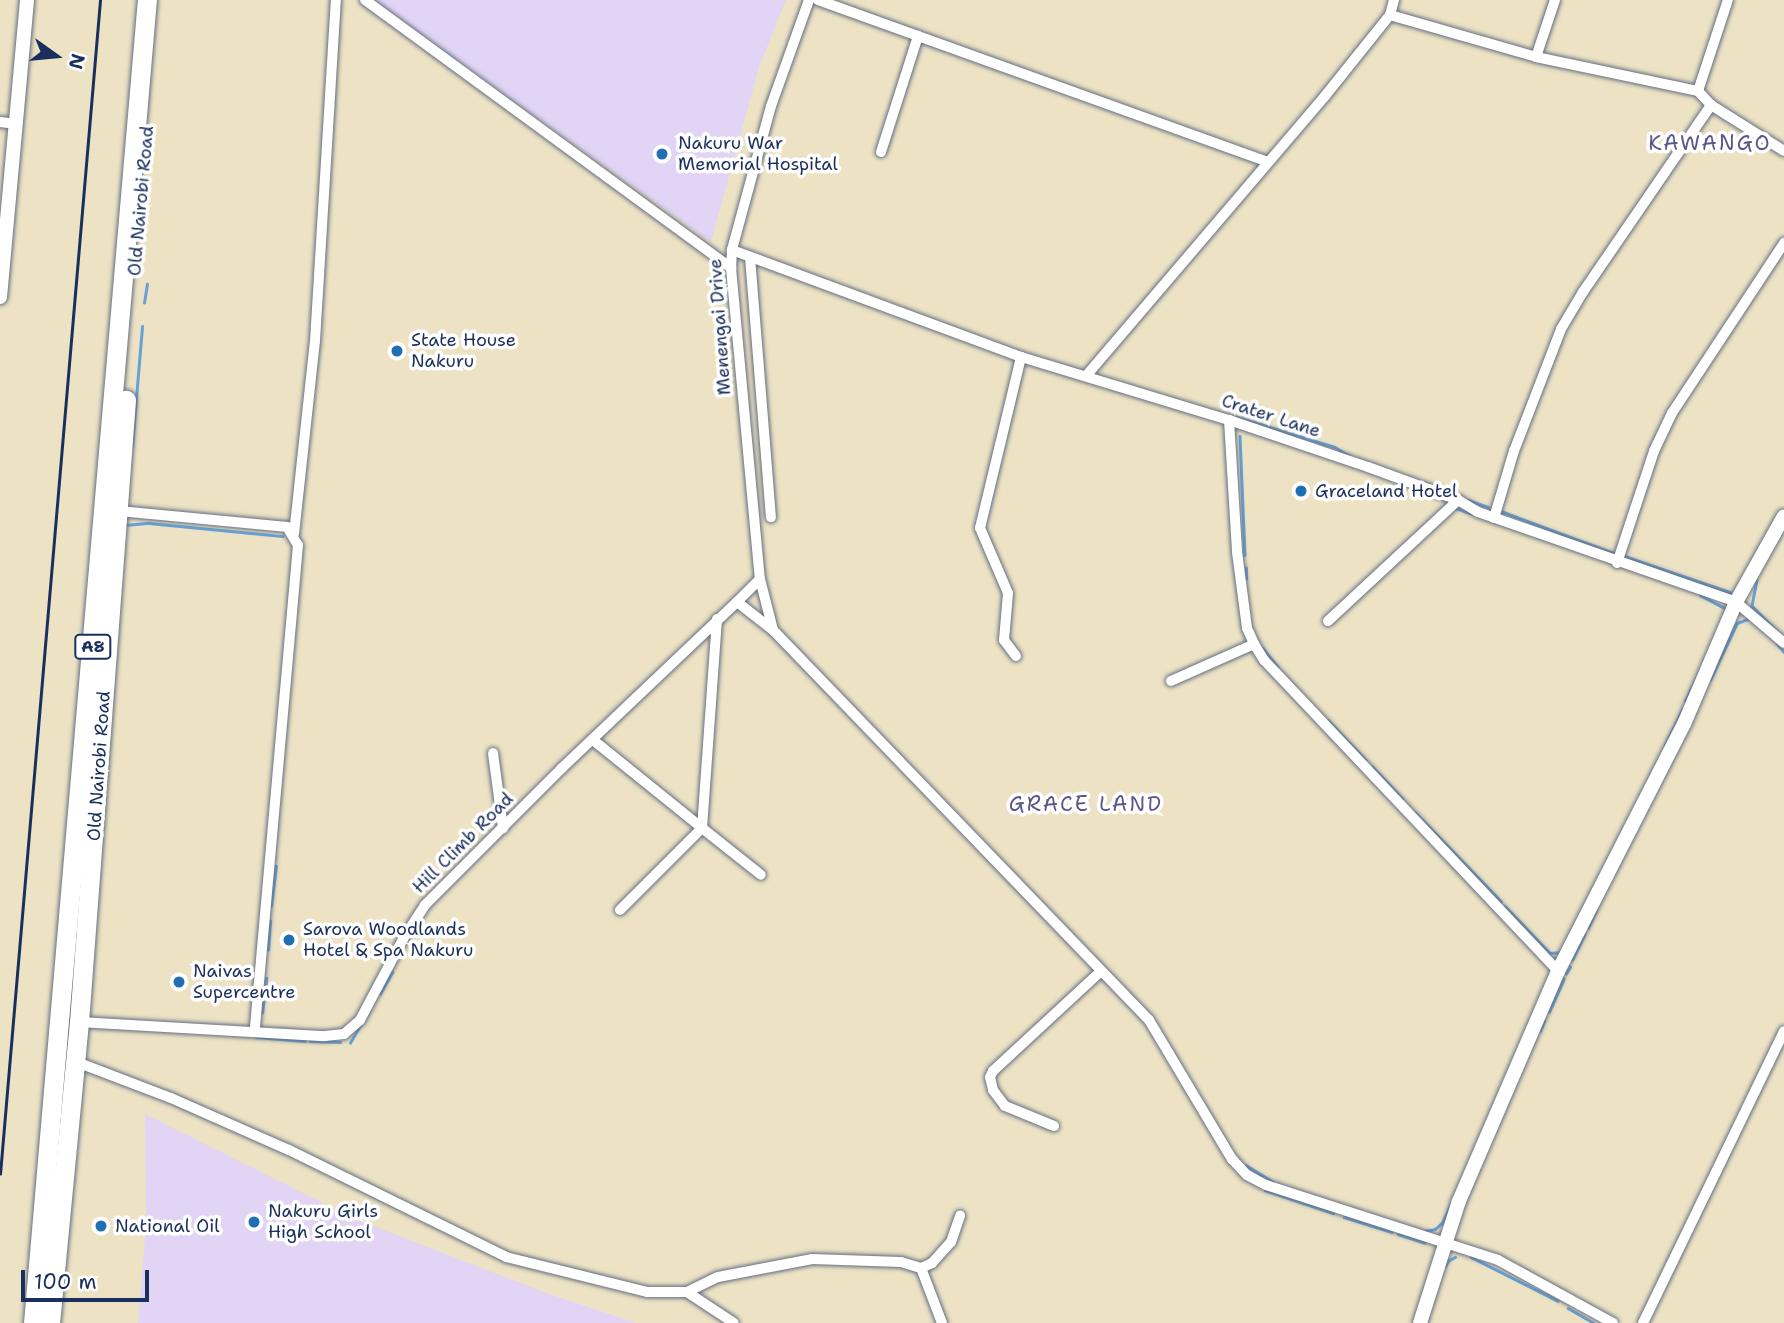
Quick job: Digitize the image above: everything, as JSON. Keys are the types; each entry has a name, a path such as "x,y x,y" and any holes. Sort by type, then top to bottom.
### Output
{"highway":[{"name":"Old Nairobi Road","path":"50,1323 45,1292 48,1236 79,806 146,0"},
{"name":"Old Nairobi Road","path":"48,1236 79,1022 150,90 160,0"},
{"path":"21,1323 48,1236"},
{"path":"48,1236 62,1272 61,1323"},
{"name":"A8","path":"33,1323 45,1292"}],"street":[{"path":"0,297 27,0"},
{"path":"294,534 315,341 336,0"},
{"path":"365,0 731,268"},
{"name":"Menengai Drive","path":"773,630 760,579 731,268 732,250 771,106 809,0"},
{"path":"818,0 1268,162"},
{"path":"1086,376 1390,15 1394,0"},
{"path":"1536,57 1555,0"},
{"path":"1698,91 1728,0"},
{"path":"1390,15 1536,57 1698,91 1711,105 1784,151"},
{"path":"881,152 918,36"},
{"path":"1494,518 1514,451 1561,330 1583,292 1711,105"},
{"path":"0,122 17,124"},
{"path":"1617,563 1654,451 1672,413 1784,243"},
{"name":"Crater Lane","path":"732,250 1021,357 1229,420 1458,500 1494,518 1617,563 1736,603 1784,643"},
{"path":"750,257 771,517"},
{"path":"1016,656 1004,640 1008,593 980,528 1021,357"},
{"path":"1229,420 1237,552 1247,628 1254,644 1264,660 1559,971"},
{"path":"1328,621 1458,500"},
{"path":"119,510 287,527 294,534 298,545 255,1031"},
{"path":"1420,1323 1459,1201 1559,971 1684,724 1736,603 1784,516"},
{"name":"Hill Climb Road","path":"79,1022 337,1037 352,1029 360,1020 419,912 760,579"},
{"path":"737,601 773,630 1149,1020 1232,1159 1247,1175 1266,1185 1498,1260 1613,1323"},
{"path":"620,910 702,828 717,620"},
{"path":"1171,681 1254,644"},
{"path":"593,740 761,875"},
{"path":"494,753 503,828"},
{"path":"1054,1126 1004,1106 993,1090 990,1077 993,1071 1100,972"},
{"path":"1643,1323 1784,1031"},
{"path":"74,1060 171,1098 278,1145 506,1257 647,1292 687,1292 718,1277 812,1259 869,1259 915,1264 921,1268 942,1323"},
{"path":"921,1268 932,1263 951,1242 960,1216"},
{"path":"687,1292 734,1323"}],"shaded area":[{"name":"Nakuru War Memorial Hospital","path":"373,0 786,0 759,67 711,242"},
{"name":"Nakuru Girls High School","path":"145,1114 353,1218 549,1294 636,1323 138,1323 146,1225"}],"waterway":[{"path":"144,303 147,284"},
{"path":"132,446 142,326"},
{"path":"1237,417 1335,447 1350,456"},
{"path":"1240,436 1245,555"},
{"path":"1468,500 1488,507"},
{"path":"1456,508 1470,513"},
{"path":"1501,511 1616,554"},
{"path":"125,525 149,523 282,536"},
{"path":"1624,556 1730,592"},
{"path":"1246,568 1246,579"},
{"path":"1757,580 1752,606 1777,631"},
{"path":"1700,595 1728,610"},
{"path":"1710,680 1737,623 1750,618"},
{"path":"1777,643 1784,652"},
{"path":"1263,648 1278,667"},
{"path":"1685,701 1702,666"},
{"path":"1665,745 1682,710"},
{"path":"1328,720 1366,760"},
{"path":"1372,766 1403,799"},
{"path":"1415,812 1501,901"},
{"path":"271,906 276,866"},
{"path":"1505,906 1550,953 1561,952"},
{"path":"1588,928 1596,911"},
{"path":"268,950 270,921"},
{"path":"1572,960 1584,935"},
{"path":"1566,974 1570,967"},
{"path":"380,994 392,972"},
{"path":"262,1013 266,978"},
{"path":"1549,1012 1564,979"},
{"path":"1540,1031 1544,1021"},
{"path":"350,1043 360,1026"},
{"path":"256,1037 305,1041"},
{"path":"310,1041 340,1042"},
{"path":"1246,1165 1273,1182"},
{"path":"1265,1190 1333,1213"},
{"path":"1424,1231 1435,1229 1442,1223 1451,1204"},
{"path":"1344,1217 1392,1232"},
{"path":"1398,1234 1425,1243"},
{"path":"1445,1266 1455,1257"},
{"path":"1471,1257 1558,1301"},
{"path":"1568,1308 1594,1323"}],"railway":[{"path":"0,1174 100,0"}],"place":[{"name":"Nakuru War Memorial Hospital","path":"662,154"},
{"name":"State House Nakuru","path":"397,351"},
{"name":"Graceland Hotel","path":"1301,491"},
{"name":"Sarova Woodlands Hotel & Spa Nakuru","path":"289,940"},
{"name":"Naivas Supercentre","path":"179,982"},
{"name":"Nakuru Girls High School","path":"254,1222"},
{"name":"National Oil","path":"101,1226"}],"district":[{"name":"KAWANGO","path":"1710,143"},
{"name":"GRACE LAND","path":"1086,804"}]}
